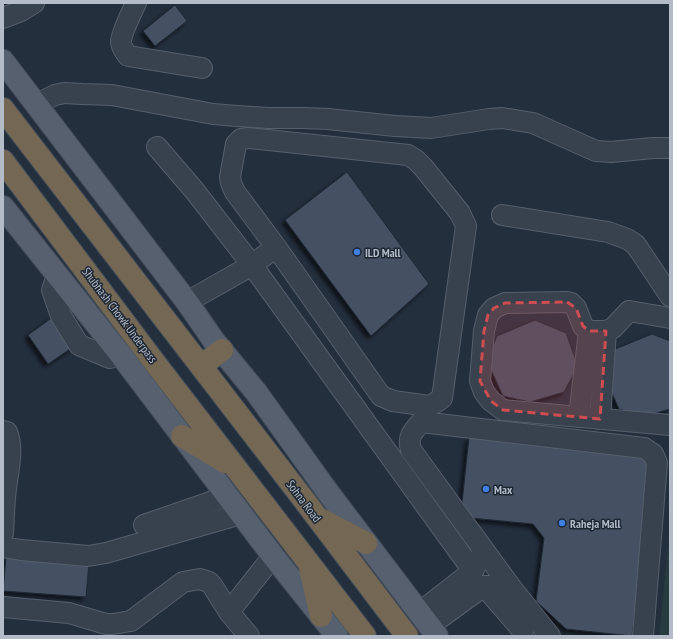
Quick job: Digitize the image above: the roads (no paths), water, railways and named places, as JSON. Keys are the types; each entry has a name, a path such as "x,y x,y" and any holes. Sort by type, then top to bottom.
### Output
{"highway":[{"path":"3,109 201,366 222,350"},
{"name":"Shubhash Chowk Underpass","path":"3,161 236,469"},
{"name":"Sohna Road","path":"201,366 407,636"},
{"path":"182,436 236,469 365,636"},
{"path":"317,518 366,543"},
{"path":"309,563 320,616"}],"main road":[{"path":"3,61 222,350 256,392 327,491 428,625"},
{"path":"3,208 122,355 273,556 337,636"}],"street":[{"path":"3,18 21,11 34,3"},
{"path":"136,3 122,34 121,42 123,49 128,56 202,68"},
{"path":"36,104 64,93 112,95 213,114 268,118 328,119 431,128 502,118 533,122 596,151 611,152 670,148"},
{"path":"249,138 408,155 416,160 460,213 466,226 442,398 429,406 393,401 381,396 276,247 235,192 231,183 230,177 236,144 241,139 249,138"},
{"path":"157,147 194,190 252,264 478,579 523,631"},
{"path":"502,215 608,232 627,239 635,244 670,296"},
{"path":"187,302 252,264 276,247"},
{"path":"670,318 629,311 613,328 597,331 582,326 576,308 572,303 505,303 494,308 488,315 484,331 480,381 484,392 491,402 503,410 670,425"},
{"path":"579,417 597,331"},
{"path":"597,331 600,419"},
{"path":"314,352 337,334"},
{"path":"550,636 510,586 411,450 409,442 412,434 421,422 644,448 654,454 657,463 643,636"},
{"path":"3,431 7,432 10,440 4,489 3,533"},
{"path":"144,525 228,496"},
{"path":"3,546 21,550 88,556 106,553 241,514"},
{"path":"428,625 478,579 479,558 482,547"},
{"path":"229,612 273,556"},
{"path":"3,607 69,613 106,624 113,624 131,621 183,582 200,579 209,582 212,585 229,612 249,636"},
{"path":"478,579 510,586"}],"place":[{"name":"ILD Mall","path":"357,252"},
{"name":"Max","path":"486,489"},
{"name":"Raheja Mall","path":"562,523"}]}
